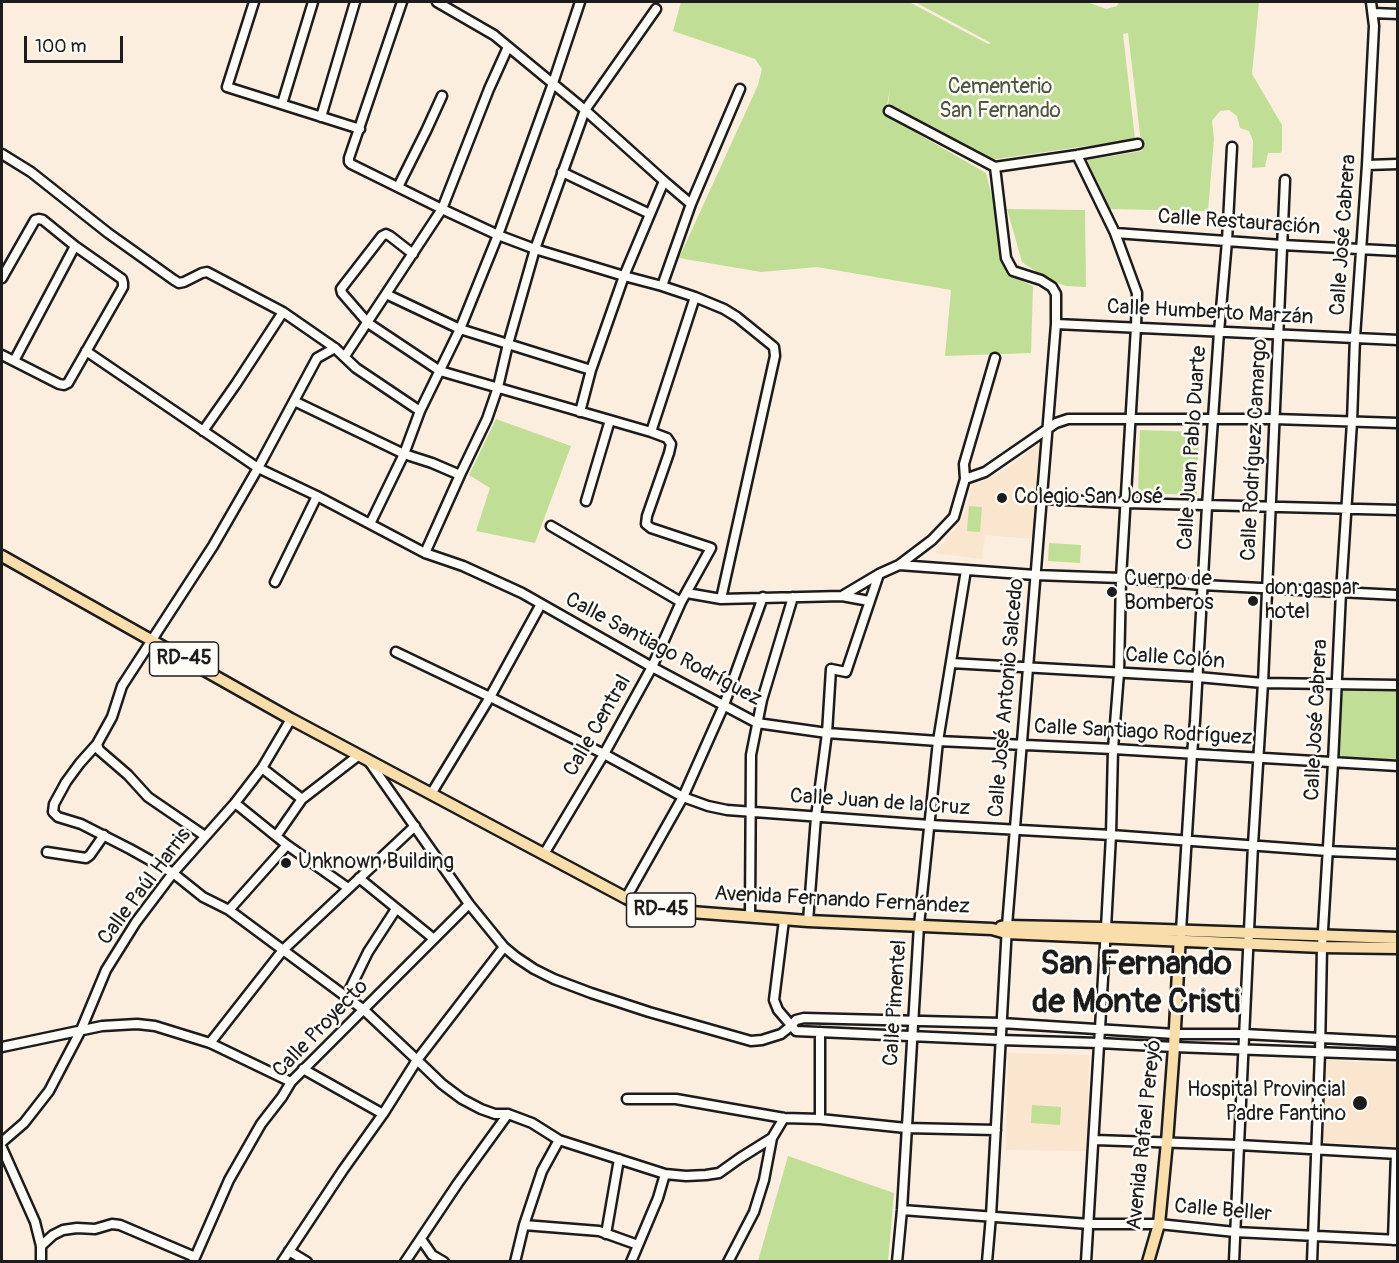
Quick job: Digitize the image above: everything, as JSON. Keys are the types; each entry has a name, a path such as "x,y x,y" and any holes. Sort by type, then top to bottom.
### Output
{"main road":[{"name":"RD-45","path":"2,556 291,720 363,757"},
{"name":"Avenida Fernando Fernández","path":"363,757 544,855 652,909 784,920 1249,939 1322,947 1398,948"},
{"name":"Avenida Fernando Fernández","path":"1249,939 1322,935 1398,938"},
{"name":"Avenida Rafael Pereyó","path":"1148,1262 1159,1224 1175,1034 1180,936"}],"street":[{"path":"254,2 227,87 360,129"},
{"path":"282,104 313,2"},
{"path":"321,117 355,2"},
{"path":"402,2 349,162 498,235 535,249 662,286 724,309 774,347 775,356 721,599"},
{"path":"437,2 494,35 585,110 691,204"},
{"path":"370,524 460,328 498,235 580,2"},
{"name":"Calle José Cabrera","path":"1312,1262 1322,935 1355,337 1367,165 1374,26 1371,2"},
{"path":"425,553 487,420 535,249 585,110 656,9"},
{"path":"1373,13 1398,14"},
{"path":"345,356 442,209 489,88 508,47"},
{"path":"662,286 691,204 740,89"},
{"path":"398,187 442,96"},
{"path":"889,111 995,167 1138,144"},
{"name":"Calle Juan Pablo Duarte","path":"1180,936 1232,147"},
{"path":"2,154 31,172 108,233 174,280 179,283 184,282 207,272 283,312 335,348 356,368 420,411"},
{"path":"1077,155 1115,233 1137,293 1121,578 1119,673 1113,749 1106,933 1086,1262"},
{"path":"1367,165 1398,164"},
{"name":"Calle José Antonio Salcedo","path":"987,1262 1006,929 1056,324 1056,294 1052,287 1041,280 1013,271 1006,258 995,167"},
{"path":"562,172 650,214"},
{"name":"Calle Rodríguez Camargo","path":"1234,1262 1285,180"},
{"path":"580,412 591,370 624,276 664,181"},
{"path":"2,278 35,220 39,219 122,279 123,283 123,287 68,383 64,385 2,356"},
{"name":"Calle Restauración","path":"1115,233 1282,245 1398,250"},
{"path":"413,254 386,234 382,236 341,289 368,323 440,371 651,432 695,297"},
{"path":"14,361 75,246"},
{"path":"386,294 460,328 591,370"},
{"path":"203,431 283,312"},
{"name":"Calle Humberto Marzán","path":"1056,324 1398,340"},
{"path":"335,348 317,358 213,546 122,686 112,717 97,744 66,782 52,812 58,817 81,824 104,835 173,873 203,897 229,910 364,1010 442,1084 462,1099 481,1109 495,1114 508,1114 532,1123 559,1140 665,1174 686,1176 719,1173 772,1138"},
{"name":"Calle Santiago Rodríguez","path":"86,351 258,468 317,496 425,553 522,593 652,667 757,723 827,733 938,741 1398,766"},
{"path":"842,596 899,565 932,540 954,517 965,479 964,464 995,358"},
{"path":"294,401 404,453 460,475"},
{"path":"965,479 985,472 1056,423 1068,420 1274,419 1398,423"},
{"path":"586,501 610,420"},
{"name":"Calle Central","path":"544,855 652,667 681,602 711,548 651,528 646,524 671,444 667,438 651,432"},
{"path":"275,582 317,496"},
{"path":"1042,499 1207,506 1398,510"},
{"path":"551,526 681,602"},
{"path":"899,565 1035,575 1398,595"},
{"name":"Calle Pimentel","path":"897,1262 919,925 938,741 966,570"},
{"path":"808,921 816,817 827,733 831,669 846,672 879,574"},
{"path":"864,583 870,597"},
{"path":"687,593 721,599 870,597"},
{"path":"626,898 683,797 724,705 763,597"},
{"path":"750,916 751,755 762,700 793,597"},
{"path":"431,794 490,697 541,604"},
{"name":"Calle Juan de la Cruz","path":"396,652 604,754 683,797 717,808 930,825 1398,854"},
{"name":"Calle Colón","path":"951,663 1198,677 1263,683 1398,685"},
{"name":"Calle Paúl Harris","path":"2,1142 24,1123 49,1091 81,1030 106,970 136,922 173,873 235,803 262,768 291,720"},
{"path":"97,744 99,750 128,775 148,797 205,836"},
{"path":"277,835 302,799 363,757 415,826 469,904 504,947 534,969 591,993 751,1041 781,1034 796,1020 804,1018 1001,1023 1175,1034 1244,1034 1398,1042"},
{"path":"262,768 302,799"},
{"path":"235,803 287,845 348,888"},
{"path":"210,1043 284,950 415,826"},
{"path":"47,852 86,858 104,835"},
{"path":"229,910 287,845"},
{"path":"359,878 434,939"},
{"name":"Calle Proyecto","path":"194,1259 229,1180 261,1124 282,1098 291,1082 469,904"},
{"path":"346,997 368,952 396,909"},
{"path":"784,920 774,1000 778,1010 796,1031 1398,1055"},
{"path":"282,1262 417,1060 504,947"},
{"path":"2,1047 102,1026 137,1024 155,1026 210,1043 291,1082"},
{"path":"820,1032 820,1119"},
{"path":"303,1069 383,1114"},
{"path":"627,1099 676,1099 784,1118 820,1119 906,1128 996,1130"},
{"path":"405,1262 508,1114"},
{"path":"728,1262 754,1212 764,1180 772,1138 784,1118"},
{"path":"515,1262 524,1225 542,1171 559,1140"},
{"path":"1095,1140 1239,1144 1397,1154 1395,1240"},
{"path":"2,1148 35,1222 41,1246 41,1262"},
{"path":"606,1234 620,1159"},
{"path":"631,1262 658,1198 665,1174"},
{"name":"Calle Beller","path":"902,1210 1089,1224 1159,1224 1235,1232 1395,1240"},
{"path":"41,1246 53,1235 63,1230 95,1229 112,1224 120,1225 194,1259"},
{"path":"524,1225 599,1231 638,1245"},
{"path":"421,1239 432,1255 444,1262"},
{"path":"289,1251 307,1262"}],"shaded area":[{"name":"Colegio San José","path":"1040,444 1033,539 985,535 982,559 935,553 956,528 965,512 972,485 1007,469"},
{"path":"1008,1053 1089,1055 1087,1151 1006,1150"},
{"name":"Hospital Provincial Padre Fantino","path":"1325,1060 1397,1064 1397,1146 1322,1142"}],"green space":[{"name":"Cementerio San Fernando","path":"681,2 909,2 988,44 991,43 915,2 1087,2 1106,9 1117,6 1119,2 1259,2 1252,74 1282,125 1282,151 1268,153 1265,167 1252,168 1253,141 1249,131 1240,128 1237,116 1229,110 1220,111 1212,121 1214,139 1208,211 1110,209 1087,160 1142,151 1128,33 1123,34 1135,139 990,160 888,105 890,89 885,115 986,173 1010,268 1022,281 1033,286 1031,353 945,356 951,290 817,267 761,272 679,258 758,85 762,69 755,59 673,31"},
{"path":"1007,209 1085,210 1086,287 1066,286 1045,278 1022,262"},
{"path":"496,419 571,446 535,543 476,531 490,488 469,475"},
{"path":"1140,430 1199,432 1197,495 1138,493"},
{"path":"969,506 982,507 980,532 967,531"},
{"path":"1049,543 1081,545 1080,563 1048,561"},
{"path":"1337,685 1397,685 1397,766 1333,763"},
{"path":"1032,1105 1061,1107 1060,1125 1031,1123"},
{"path":"788,1156 894,1193 888,1261 758,1261"}],"place":[{"name":"Colegio San José","path":"1002,498"},
{"name":"Cuerpo de Bomberos","path":"1112,592"},
{"name":"don gaspar hotel","path":"1253,601"},
{"name":"Unknown Building","path":"286,863"},
{"name":"Hospital Provincial Padre Fantino","path":"1360,1103"}],"district":[{"name":"San Fernando de Monte Cristi","path":"1136,985"}]}
